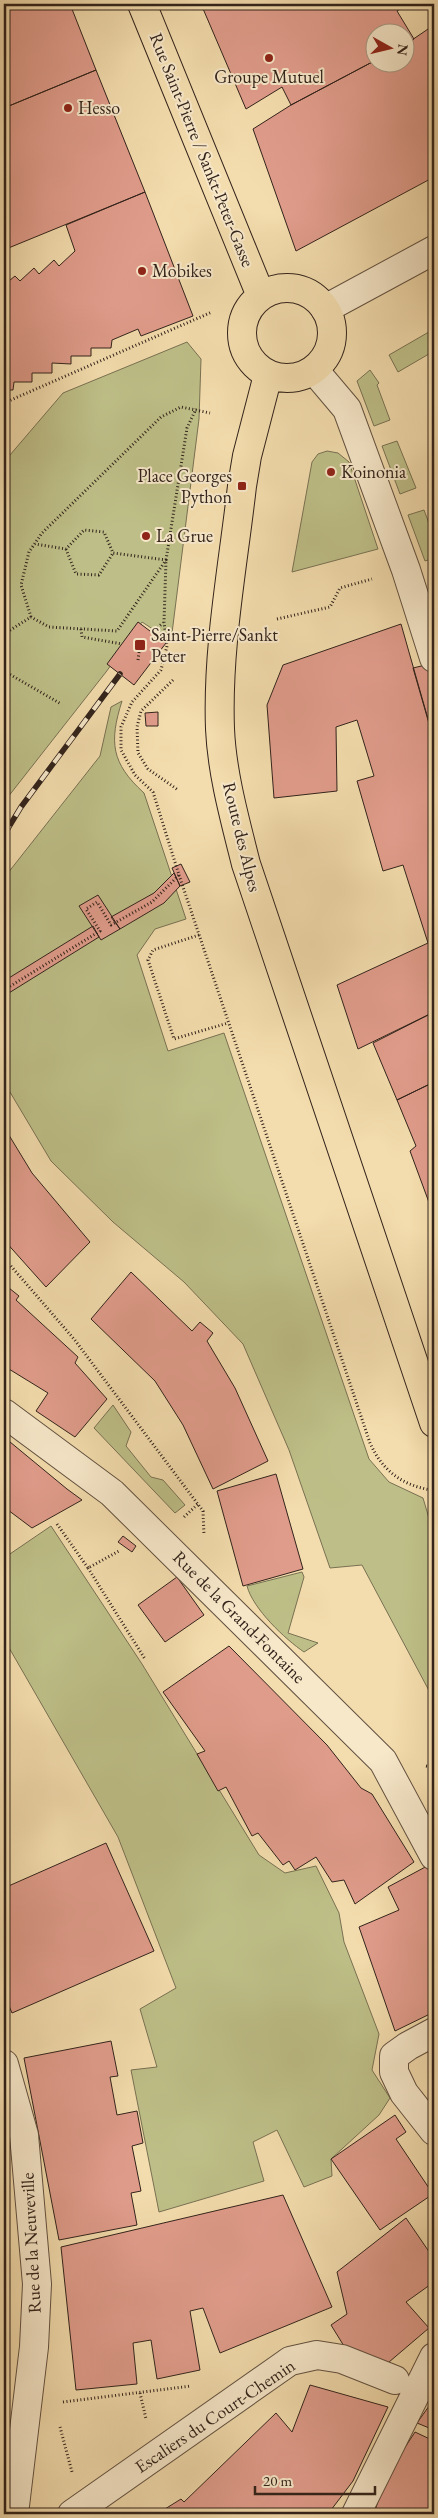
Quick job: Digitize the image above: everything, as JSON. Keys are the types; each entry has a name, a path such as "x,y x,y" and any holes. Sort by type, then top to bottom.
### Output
{"main road":[{"name":"Rue Saint-Pierre / Sankt-Peter-Gasse","path":"142,4 261,296"},
{"path":"288,288 302,291 315,298 325,309 332,325 331,342 325,359 314,370 300,377 284,379 268,375 257,368 248,357 243,345 242,331 244,318 251,306 261,296 274,290 288,288"},
{"name":"Route des Alpes","path":"268,375 247,456 242,486 220,677 220,730 229,794 246,864 434,1423"}],"street":[{"path":"325,309 434,250"},
{"path":"314,370 347,409 406,570 425,598 434,658"},
{"name":"Rue de la Grand-Fontaine","path":"4,1413 112,1493 383,1761 434,1856"},
{"path":"434,2032 394,2056 394,2072 404,2093 434,2131"},
{"name":"Rue de la Neuveville","path":"4,2064 24,2135 37,2284 34,2347 14,2514"},
{"name":"Escaliers du Court-Chemin","path":"72,2514 290,2361 317,2354 342,2359 406,2387"},
{"path":"356,2514 406,2387 434,2357"}],"path":[{"path":"4,403 212,312"},
{"path":"166,560 117,631 49,627 31,617 21,585 29,552 42,533 161,417 181,407 210,413"},
{"path":"196,410 187,428 166,560 164,622 167,646 161,670 132,702 121,727 122,750 135,775 152,792 228,1023 377,1460 394,1476 414,1487 431,1490"},
{"path":"66,549 84,530 104,532 114,554"},
{"path":"35,544 42,547 66,549"},
{"path":"66,549 76,574 99,574 114,554"},
{"path":"114,554 166,560"},
{"path":"277,619 330,607 340,588 406,570"},
{"path":"4,634 31,617"},
{"path":"152,632 164,622"},
{"path":"81,629 82,637 122,644"},
{"path":"138,660 140,645"},
{"path":"4,671 61,704"},
{"path":"173,680 141,710 137,726 138,754 148,769 178,790"},
{"path":"4,990 100,931 86,909 97,902 111,925 152,902 179,875"},
{"path":"199,935 152,950 148,960 174,1039 228,1023"},
{"path":"4,1258 74,1339 203,1511 206,1533 186,1565"},
{"path":"186,1515 198,1504"},
{"path":"57,1524 88,1568 145,1659"},
{"path":"88,1568 118,1550 125,1555"},
{"name":"Escaliers du Court-Chemin","path":"58,2403 197,2385"},
{"path":"55,2427 61,2428 74,2478"}],"green space":[{"path":"434,329 434,351 398,372 389,355"},
{"path":"187,342 201,359 199,419 171,641 142,622 106,672 4,802 4,462 63,393"},
{"path":"370,370 379,383 377,385 390,420 374,426 357,381"},
{"path":"397,441 416,488 400,494 382,446"},
{"path":"327,451 338,453 349,462 378,549 292,572 312,462 318,454"},
{"path":"424,510 434,537 434,558 425,561 408,515"},
{"path":"122,701 115,728 116,751 119,762 133,782 144,793 186,919 155,929 137,955 168,1051 224,1033 369,1459 389,1482 423,1498 434,1535 434,1700 362,1565 330,1568 289,1450 243,1344 184,1282 113,1222 51,1161 4,1082 4,878 100,756 111,707"},
{"path":"113,1405 131,1432 126,1446 151,1477 163,1480 185,1505 175,1513 94,1428"},
{"path":"51,1526 142,1664 259,1855 285,1873 316,1866 339,1913 344,1942 379,2034 372,2070 390,2098 379,2115 331,2159 332,2176 304,2187 277,2130 253,2142 264,2181 159,2212 131,2070 157,2067 140,2009 176,1988 118,1837 4,1639 4,1558"},
{"path":"302,1572 304,1577 288,1633 318,1643 304,1652 279,1631 263,1614 250,1595 247,1586"}],"building":[{"path":"4,4 70,4 96,70 4,108"},
{"path":"201,4 408,4 397,11 404,22 366,22 366,65 291,105 282,87 246,109"},
{"path":"434,25 434,177 296,251 253,129 291,105 366,65 366,72 416,72 416,37"},
{"path":"96,70 145,192 6,249 4,242 4,108"},
{"path":"145,192 193,316 141,336 138,329 112,340 111,348 91,348 91,356 71,356 71,364 52,363 52,373 32,373 32,382 14,382 13,390 4,390 4,285 15,276 20,281 34,268 39,274 54,260 59,266 75,251 66,225"},
{"path":"138,622 166,643 134,685 107,664"},
{"path":"401,624 434,740 434,1012 358,1049 337,985 428,943 403,865 383,871 357,781 374,776 357,720 336,727 337,791 274,798 267,705 283,665"},
{"path":"434,663 434,726 430,727 413,668"},
{"path":"158,712 158,726 146,726 145,713"},
{"path":"181,864 190,882 180,886 172,868"},
{"path":"174,873 180,886 164,903 120,929 111,917 154,893"},
{"path":"98,895 120,929 101,940 79,906"},
{"path":"93,926 99,937 4,996 4,981"},
{"path":"434,1012 434,1082 397,1100 373,1043"},
{"path":"434,1082 434,1216 410,1151 416,1146 397,1100"},
{"path":"4,1127 32,1173 90,1242 46,1287 4,1240"},
{"path":"131,1272 192,1331 200,1322 213,1333 207,1341 235,1388 268,1461 213,1489 183,1425 155,1381 91,1319"},
{"path":"4,1284 19,1296 16,1300 78,1357 75,1363 107,1399 75,1437 36,1411 48,1393 4,1366"},
{"path":"4,1437 82,1500 32,1528 4,1507"},
{"path":"276,1474 303,1569 243,1586 217,1491"},
{"path":"123,1536 136,1546 132,1552 118,1542"},
{"path":"177,1577 204,1615 165,1642 138,1605"},
{"path":"229,1646 327,1745 361,1788 372,1794 414,1862 355,1904 344,1880 332,1882 316,1857 295,1870 289,1861 283,1865 258,1833 252,1836 226,1787 218,1791 197,1754 205,1751 163,1692"},
{"path":"106,1843 154,1951 12,2013 4,1994 4,1888"},
{"path":"429,1865 434,1876 434,2012 395,2031 359,1927 399,1910 388,1887"},
{"path":"111,2041 118,2076 110,2077 117,2115 137,2111 143,2143 132,2146 141,2191 131,2193 137,2225 59,2240 24,2058"},
{"path":"395,2115 406,2132 396,2139 433,2194 380,2230 331,2159"},
{"path":"4,2174 8,2308 4,2358"},
{"path":"283,2195 332,2307 220,2353 203,2308 190,2311 200,2370 157,2379 151,2340 133,2343 137,2384 76,2390 61,2247"},
{"path":"406,2218 434,2259 434,2282 406,2302 429,2328 382,2368 347,2351 331,2325 347,2314 337,2272"},
{"path":"310,2385 388,2407 353,2481 328,2514 157,2514 181,2499 184,2502 276,2413 292,2432"},
{"path":"434,2399 434,2430 417,2423"},
{"path":"415,2432 434,2441 434,2497 430,2514 374,2514 385,2478"}],"railway":[{"path":"4,835 21,807 120,674"}],"place":[{"name":"Groupe Mutuel","path":"269,58"},
{"name":"Hesso","path":"68,108"},
{"name":"Mobikes","path":"142,271"},
{"name":"Koinonia","path":"331,472"},
{"name":"Place Georges Python","path":"242,486"},
{"name":"La Grue","path":"146,536"},
{"name":"Saint-Pierre/Sankt Peter","path":"140,645"}]}
